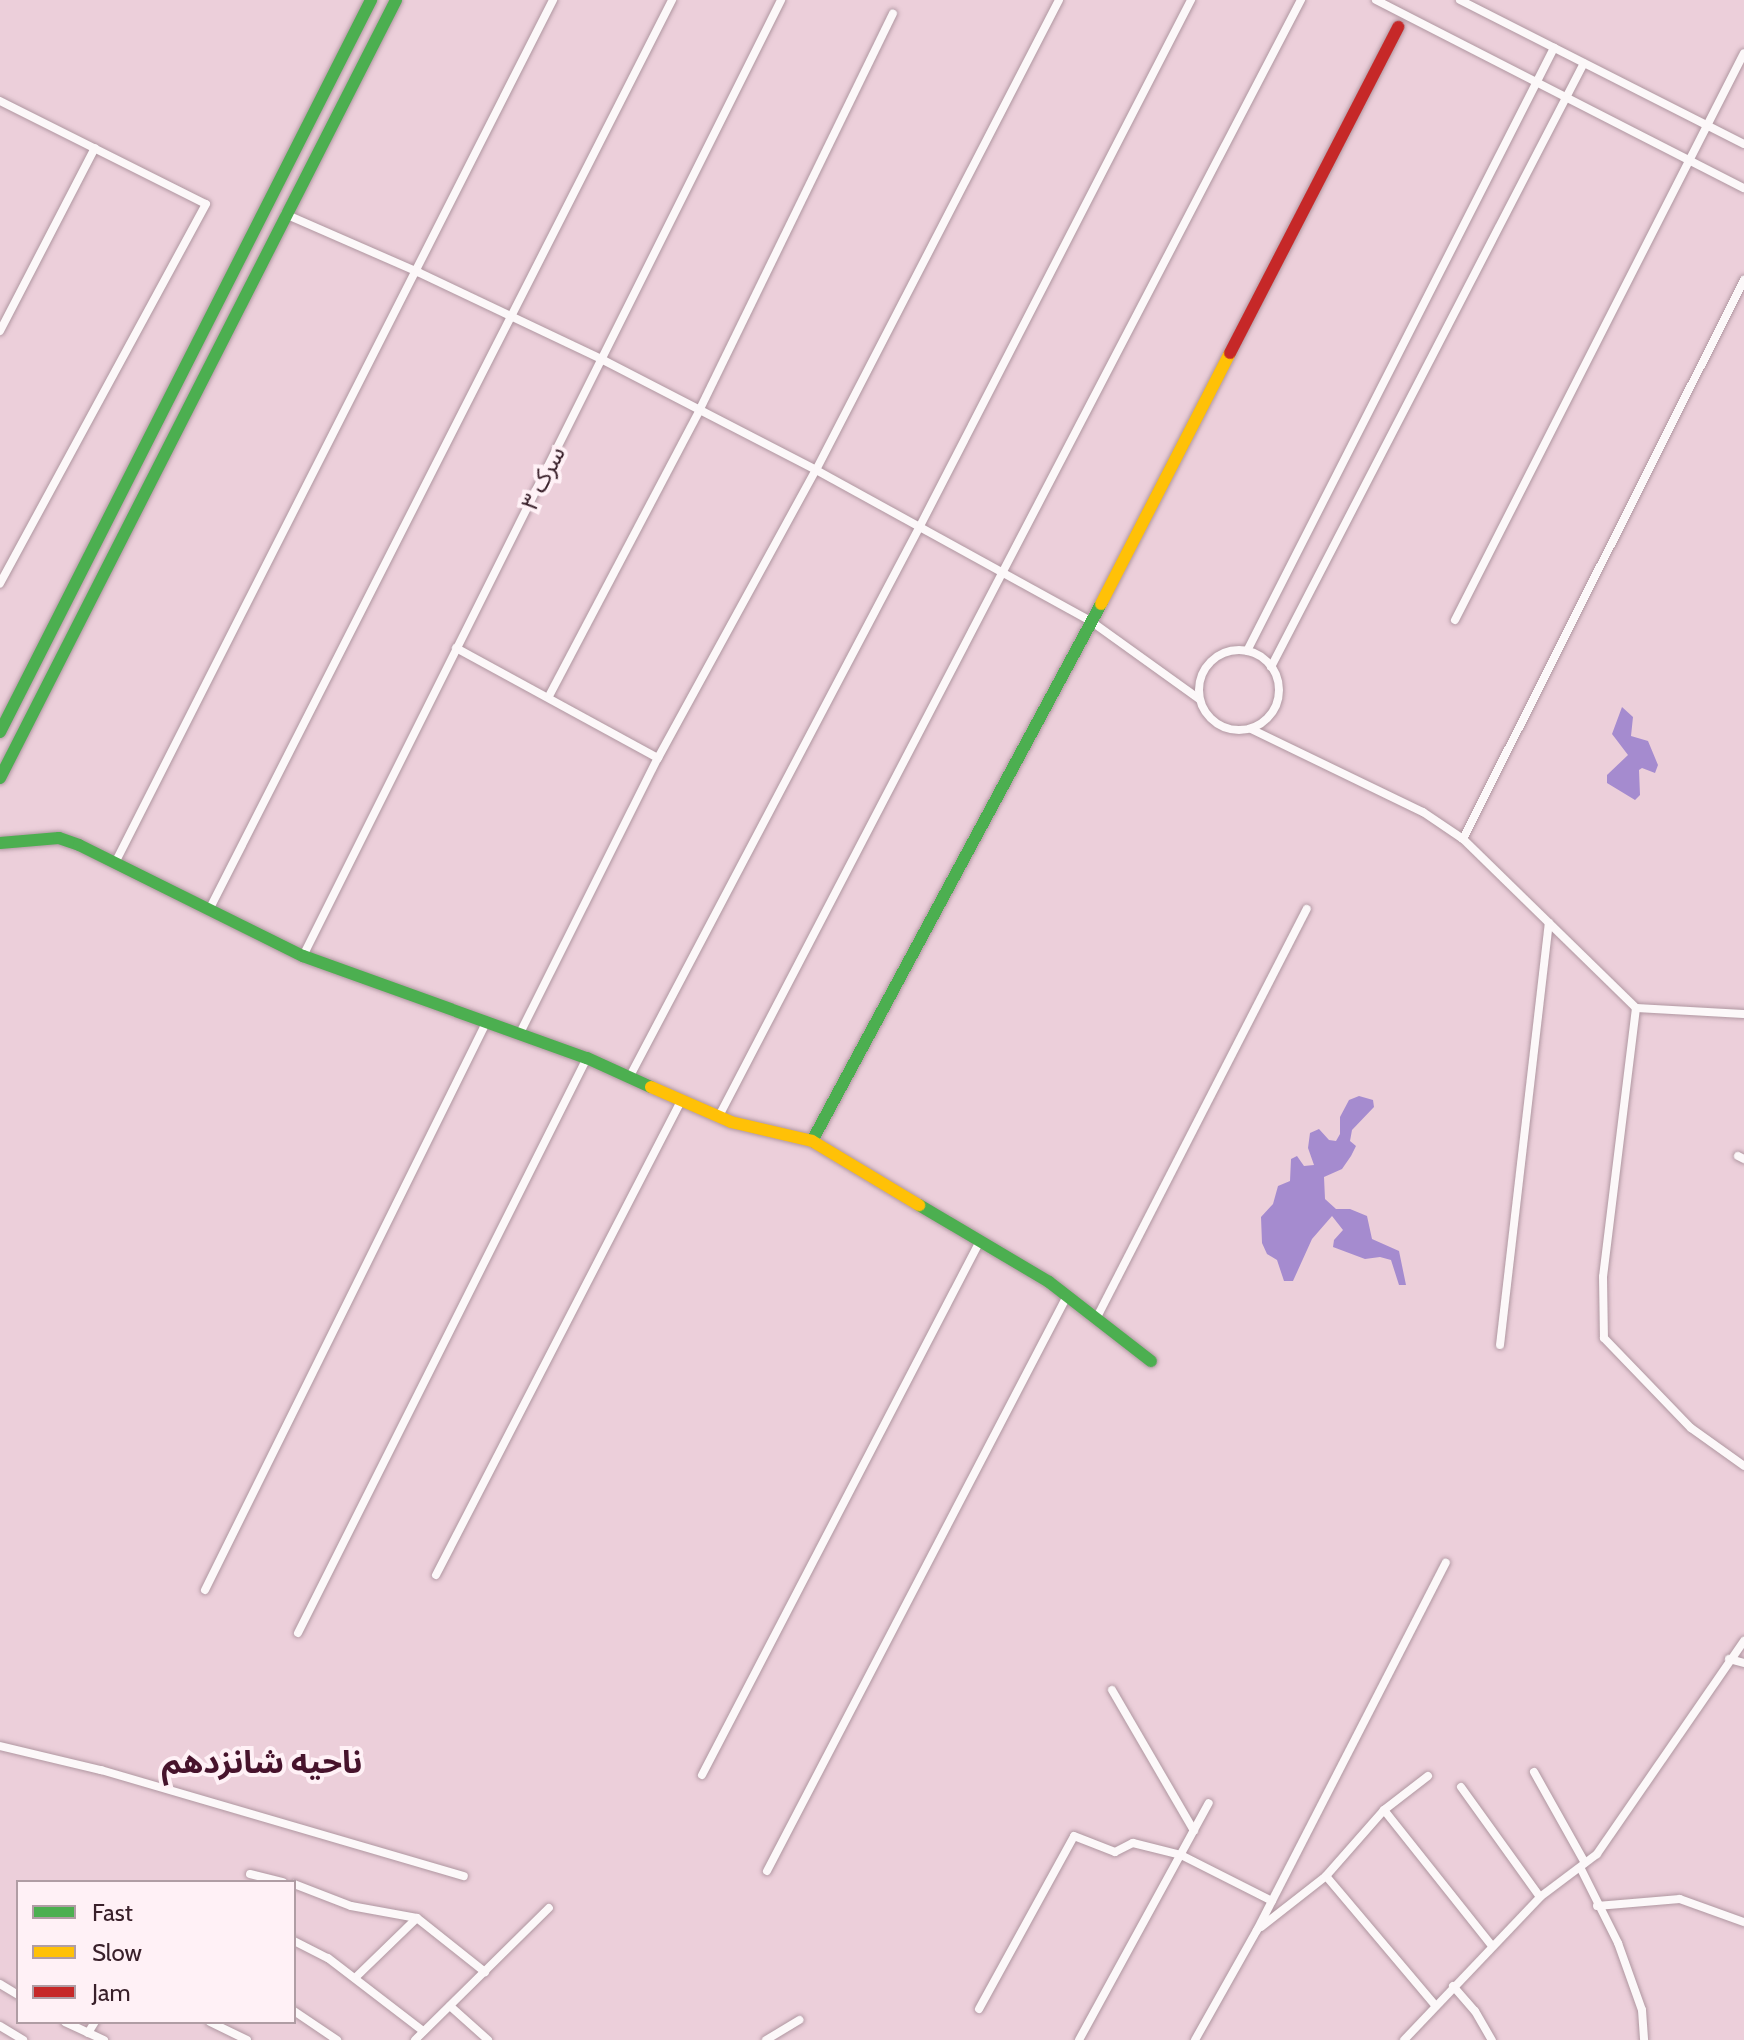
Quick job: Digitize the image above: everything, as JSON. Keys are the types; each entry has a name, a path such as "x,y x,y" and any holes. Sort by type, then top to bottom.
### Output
{"street":[{"path":"0,732 371,0"},
{"path":"0,778 396,0"},
{"path":"115,863 418,272 553,0"},
{"path":"209,910 672,0"},
{"name":"سرک ۳","path":"303,956 781,0"},
{"path":"519,1036 658,758 816,470 1059,0"},
{"path":"630,1076 920,526 1191,0"},
{"path":"719,1116 1005,574 1301,0"},
{"path":"1376,0 1744,188"},
{"path":"1460,0 1744,144"},
{"path":"549,696 700,409 893,14"},
{"path":"812,1141 1092,622 1398,27"},
{"path":"1247,651 1554,48"},
{"path":"1455,620 1744,53"},
{"path":"1271,667 1584,63"},
{"path":"0,115 3,102 206,204 0,584"},
{"path":"0,331 95,148"},
{"path":"285,214 418,272 700,409 1092,622 1199,699 1211,720 1225,728 1251,729 1423,812 1463,839 1636,1008 1744,1014"},
{"path":"1463,839 1744,280"},
{"path":"456,648 658,758"},
{"path":"1199,699 1201,676 1209,662 1222,653 1247,651 1267,660 1280,688 1277,704 1269,718 1251,729"},
{"path":"0,843 59,838 303,956 587,1058 719,1116 812,1141 1067,1296 1151,1361"},
{"path":"1096,1319 1307,909"},
{"path":"1500,1345 1549,923"},
{"path":"1636,1008 1603,1277 1604,1338 1691,1428 1744,1466"},
{"path":"205,1590 486,1023"},
{"path":"298,1633 587,1058"},
{"path":"436,1575 682,1099"},
{"path":"702,1775 980,1241"},
{"path":"767,1871 1067,1296"},
{"path":"1195,2040 1257,1930 1446,1563"},
{"path":"1404,2040 1434,2004 1540,1897 1597,1854 1744,1641"},
{"path":"1729,1659 1744,1663"},
{"path":"1112,1690 1194,1831"},
{"path":"0,1746 101,1770 464,1876"},
{"path":"1534,1772 1583,1866 1597,1906 1618,1943 1642,2010 1644,2040"},
{"path":"1257,1930 1326,1876 1384,1810 1428,1776"},
{"path":"1461,1787 1540,1897"},
{"path":"1079,2040 1209,1803"},
{"path":"1384,1810 1492,1946"},
{"path":"979,2009 1070,1839 1078,1836 1115,1852 1133,1843 1181,1855 1272,1901"},
{"path":"250,1874 275,1880"},
{"path":"1326,1876 1434,2004"},
{"path":"296,1885 351,1906 417,1918 485,1972"},
{"path":"1597,1906 1680,1899 1744,1922"},
{"path":"415,2040 549,1908"},
{"path":"355,1978 417,1918"},
{"path":"296,1942 328,1958 423,2031"},
{"path":"1453,1986 1475,2011 1492,2040"},
{"path":"450,2006 488,2040"},
{"path":"296,2012 337,2040"},
{"path":"766,2040 799,2020"},
{"path":"69,2024 104,2040"},
{"path":"88,2033 94,2024"},
{"path":"214,2024 247,2040"},
{"path":"0,2026 23,2040"}],"shaded area":[{"path":"1622,707 1633,717 1631,736 1648,741 1658,765 1655,773 1642,768 1639,770 1640,795 1635,800 1607,783 1607,775 1628,755 1612,734"},
{"path":"1359,1096 1373,1100 1374,1107 1352,1130 1350,1141 1356,1146 1342,1169 1324,1177 1325,1199 1336,1209 1350,1209 1367,1216 1372,1239 1399,1251 1406,1285 1399,1285 1391,1260 1380,1257 1365,1259 1333,1247 1334,1240 1343,1230 1332,1216 1312,1239 1293,1281 1284,1281 1277,1260 1267,1254 1262,1243 1261,1217 1273,1204 1278,1186 1290,1181 1291,1159 1297,1156 1304,1166 1314,1165 1308,1148 1310,1133 1319,1129 1329,1140 1336,1141 1340,1134 1340,1117 1349,1100"}],"traffic: fast":[{"path":"0,732 371,0"},
{"path":"0,778 396,0"},
{"path":"812,1141 1101,604"},
{"path":"0,843 59,838 79,845 303,956 587,1058 651,1087"},
{"path":"919,1205 1049,1282 1151,1361"}],"traffic: slow":[{"path":"1101,604 1230,353"},
{"path":"651,1087 731,1122 812,1141 919,1205"}],"traffic: jam":[{"path":"1230,353 1398,27"}],"district":[{"name":"ناحیه شانزدهم","path":"262,1762"}]}
